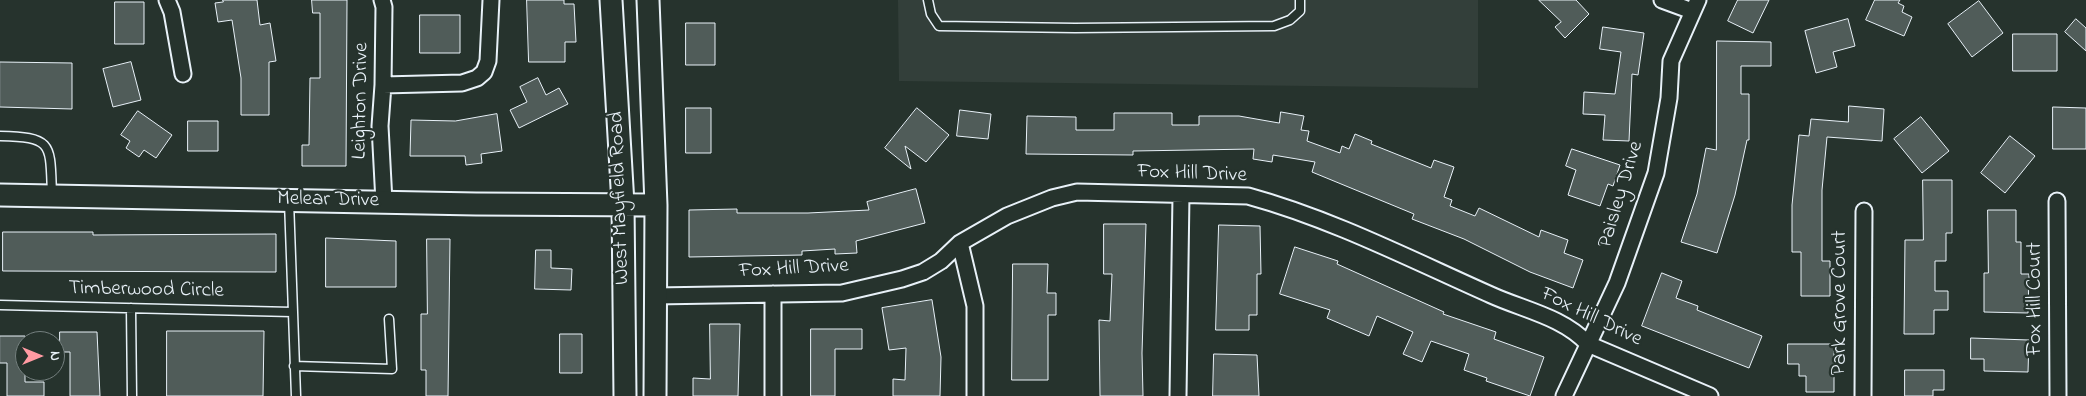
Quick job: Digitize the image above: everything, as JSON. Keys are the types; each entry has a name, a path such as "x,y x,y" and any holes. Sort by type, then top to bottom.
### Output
{"main road":[{"name":"West Mayfield Road","path":"611,0 623,204 625,396"},
{"name":"West Mayfield Road","path":"648,0 656,205 654,296 655,396"},
{"name":"Melear Drive","path":"0,195 656,205"}],"street":[{"path":"167,0 172,12 183,74"},
{"name":"Leighton Drive","path":"382,0 384,7 383,85 380,126 384,202"},
{"path":"383,85 462,83 477,78 484,72 488,61 491,0"},
{"path":"1662,0 1695,6"},
{"name":"Paisley Drive","path":"1564,396 1617,283 1656,173 1669,98 1671,60 1695,6"},
{"name":"Fox Hill Drive","path":"654,296 842,293 902,279 923,272 941,261 960,243 1007,216 1052,198 1077,192 1248,196 1272,203 1339,229 1509,303 1553,319 1577,332 1588,344 1710,396"},
{"path":"1178,396 1181,195"},
{"name":"Fox Hill Court","path":"2057,201 2058,396"},
{"name":"Park Grove Court","path":"1863,396 1864,211"},
{"path":"960,243 975,306 975,396"},
{"path":"774,294 774,396"}],"lane":[{"path":"928,0 931,14 939,26 1074,28 1274,26 1290,20 1300,11 1300,0"},
{"path":"0,136 29,136 44,144 49,152 51,162 52,196"},
{"path":"288,200 296,396"},
{"name":"Timberwood Circle","path":"0,305 292,312"},
{"path":"131,308 132,396"},
{"path":"294,366 392,369 389,319"}],"shaded area":[{"path":"898,0 1478,0 1478,88 899,81"}],"building":[{"path":"223,0 257,0 260,25 270,23 276,61 269,62 269,115 241,115 241,78 232,20 218,22 215,3 223,2"},
{"path":"312,0 347,0 346,166 302,166 302,145 309,145 310,78 320,78 320,13 313,13"},
{"path":"527,0 564,0 564,4 574,4 576,42 565,42 565,62 529,62"},
{"path":"1539,0 1576,0 1589,14 1565,38 1555,27 1561,22"},
{"path":"1738,0 1769,0 1753,33 1728,21"},
{"path":"1875,0 1900,0 1898,3 1904,6 1902,12 1912,17 1904,36 1866,20"},
{"path":"1979,1 2003,33 1972,57 1948,24"},
{"path":"115,2 144,2 144,44 115,44"},
{"path":"420,15 460,15 460,53 420,53"},
{"path":"1848,19 1855,46 1833,52 1837,67 1816,73 1805,31"},
{"path":"2076,19 2086,28 2086,51 2065,32"},
{"path":"686,23 715,23 715,65 686,65"},
{"path":"1603,27 1644,33 1638,75 1632,74 1629,141 1603,140 1605,115 1583,114 1584,92 1615,94 1621,52 1600,49"},
{"path":"2013,34 2057,34 2057,71 2013,71"},
{"path":"1717,41 1771,42 1771,66 1741,66 1741,94 1749,94 1749,140 1747,140 1735,195 1717,253 1681,242 1697,194 1706,148 1716,150"},
{"path":"0,62 72,63 72,109 0,107"},
{"path":"131,62 141,100 113,107 103,69"},
{"path":"538,78 546,95 559,88 568,104 519,128 510,110 527,102 520,87"},
{"path":"1849,106 1884,109 1882,141 1827,137 1822,190 1822,261 1830,261 1830,296 1801,296 1801,252 1792,252 1792,205 1799,135 1809,136 1811,119 1848,122"},
{"path":"2053,107 2086,108 2086,149 2053,149"},
{"path":"686,108 711,108 711,153 686,153"},
{"path":"917,108 949,135 926,162 905,146 911,169 885,148"},
{"path":"960,110 991,114 988,139 957,136"},
{"path":"138,111 172,135 156,158 144,150 139,157 126,148 130,141 121,135"},
{"path":"1281,112 1304,116 1301,130 1309,131 1307,141 1340,153 1342,146 1349,149 1355,134 1372,141 1371,144 1431,168 1434,160 1454,167 1444,197 1452,200 1450,206 1475,216 1479,208 1539,237 1541,230 1568,240 1564,253 1583,260 1573,288 1530,272 1464,239 1412,219 1414,214 1312,172 1315,162 1273,155 1272,162 1253,159 1254,149 1133,151 1133,155 1026,154 1027,116 1076,117 1076,130 1114,130 1114,113 1172,113 1172,125 1199,125 1199,116 1239,116 1279,123"},
{"path":"497,114 502,151 481,154 482,163 466,165 465,156 410,156 411,120 455,121"},
{"path":"1921,117 1949,151 1922,173 1894,139"},
{"path":"188,121 218,121 218,151 188,151"},
{"path":"2010,136 2035,156 2005,193 1981,173"},
{"path":"1572,149 1620,165 1613,186 1608,184 1600,206 1568,195 1576,170 1566,166"},
{"path":"1923,180 1952,180 1952,233 1946,233 1946,261 1935,261 1935,291 1948,291 1948,310 1934,310 1934,334 1904,334 1905,240 1923,240"},
{"path":"916,189 925,223 856,241 857,253 835,254 835,249 802,251 802,255 689,257 689,210 737,209 737,213 808,213 869,210 867,202"},
{"path":"1988,210 2016,210 2016,242 2021,242 2021,274 2029,274 2028,313 1984,312 1984,273 1988,273"},
{"path":"1104,224 1146,224 1142,353 1143,396 1100,396 1099,320 1110,321 1112,274 1104,274"},
{"path":"1219,225 1260,226 1261,274 1257,274 1257,315 1249,315 1249,330 1216,330"},
{"path":"3,232 93,232 93,235 276,234 276,272 3,271"},
{"path":"326,238 396,241 396,287 326,287"},
{"path":"427,239 450,239 448,396 426,396 426,370 421,370 421,314 427,314"},
{"path":"1295,247 1338,261 1337,264 1444,312 1443,314 1496,332 1494,339 1544,357 1530,396 1486,381 1487,378 1464,370 1469,354 1431,341 1422,362 1403,354 1413,332 1377,316 1369,336 1327,318 1330,310 1280,294"},
{"path":"536,250 551,250 551,268 572,269 571,290 535,289"},
{"path":"1013,264 1048,264 1047,293 1056,293 1056,315 1048,315 1048,380 1012,380"},
{"path":"1662,273 1682,281 1676,298 1698,306 1697,310 1762,336 1749,368 1642,326"},
{"path":"932,300 941,357 940,396 893,396 893,379 905,380 906,348 889,350 882,308"},
{"path":"710,324 740,324 738,396 693,396 693,378 710,379"},
{"path":"811,329 862,329 862,349 835,349 835,396 811,396"},
{"path":"167,331 264,331 263,396 167,396"},
{"path":"65,332 97,332 100,396 70,396 70,352 65,352"},
{"path":"560,334 582,334 582,373 560,373"},
{"path":"0,336 15,336 15,381 44,382 44,396 7,396 7,363 0,363"},
{"path":"1971,338 2029,340 2028,372 1984,371 1984,359 1971,359"},
{"path":"1788,344 1834,344 1834,392 1806,392 1806,376 1799,376 1799,364 1788,364"},
{"path":"1214,354 1257,355 1259,396 1213,396"},
{"path":"1905,370 1944,370 1944,390 1933,390 1933,396 1905,396"}]}
